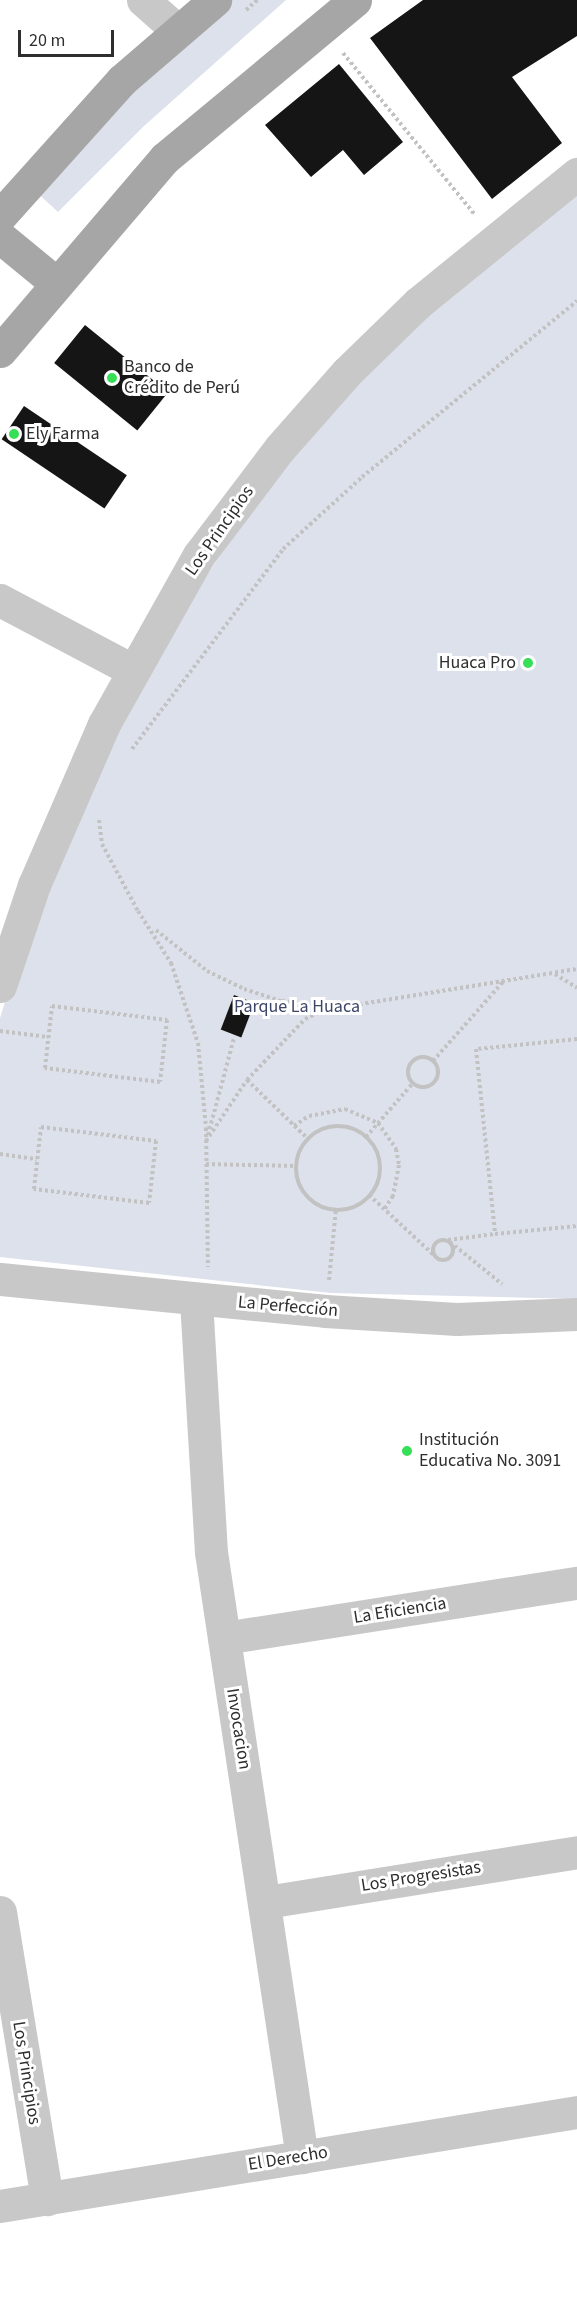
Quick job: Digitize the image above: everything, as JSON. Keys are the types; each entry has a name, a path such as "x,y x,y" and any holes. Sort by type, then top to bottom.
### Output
{"main road":[{"path":"0,216 122,80 215,0"},
{"path":"1,349 165,158 355,0"},
{"path":"0,237 56,283"}],"street":[{"path":"143,0 178,32"},
{"name":"Los Principios","path":"0,986 33,885 132,670 200,555 280,448 346,372 494,238 577,174"},
{"path":"0,600 132,670"},
{"name":"La Perfección","path":"0,1279 202,1286 325,1311 457,1319 577,1314"},
{"name":"Invocacion","path":"202,1286 211,1552 266,1902 302,2157"},
{"name":"La Eficiencia","path":"224,1638 577,1583"},
{"name":"Los Progresistas","path":"266,1902 577,1852"},
{"name":"Los Principios","path":"0,1912 47,2199"},
{"name":"El Derecho","path":"0,2206 577,2112"}],"path":[{"path":"321,26 494,238"},
{"path":"128,753 283,549 362,477 577,301"},
{"path":"98,810 102,844 138,911 171,963 193,1020 206,1141 202,1286"},
{"path":"138,911 171,946 244,989 282,1001 346,1008"},
{"path":"206,1141 248,1080 305,1019 346,1008 577,969"},
{"path":"554,973 577,988"},
{"path":"434,1060 504,981"},
{"path":"52,1006 167,1020 160,1082 45,1068 48,1037 52,1006"},
{"path":"0,1031 48,1037"},
{"path":"206,1141 234,1038"},
{"path":"495,1234 476,1049 577,1039"},
{"path":"424,1057 434,1060 438,1069 435,1082 427,1087 413,1083 408,1071 412,1062 424,1057"},
{"path":"248,1080 308,1139"},
{"path":"366,1137 413,1083"},
{"path":"294,1126 327,1110 345,1109 378,1123 396,1149 399,1165 393,1196 384,1210"},
{"path":"342,1126 366,1137 380,1164 369,1195 355,1206 336,1209 304,1192 296,1166 308,1139 342,1126"},
{"path":"41,1127 156,1141 149,1203 33,1190 37,1159 41,1127"},
{"path":"0,1154 37,1159"},
{"path":"206,1164 296,1166"},
{"path":"369,1195 436,1257 451,1256 448,1241"},
{"path":"325,1311 336,1209"},
{"path":"436,1257 435,1243 495,1234 577,1226"},
{"path":"448,1241 512,1292"}],"green space":[{"path":"230,0 286,0 144,126 58,212 33,189"},
{"name":"Parque La Huaca","path":"577,193 577,1299 331,1293 0,1257 0,1018 39,894 86,790 208,573 284,463 356,379 488,261"}],"building":[{"path":"423,0 577,0 577,36 512,77 562,143 492,199 370,38"},
{"path":"339,64 403,142 364,175 343,150 311,177 265,125"},
{"name":"Banco de Crédito de Perú","path":"85,325 168,392 137,430 54,363"},
{"path":"24,406 127,475 104,509 2,439"},
{"path":"234,995 255,1003 241,1037 221,1030"}],"place":[{"name":"Banco de Crédito de Perú","path":"112,378"},
{"name":"Ely Farma","path":"14,434"},
{"name":"Huaca Pro","path":"528,663"},
{"name":"Institución Educativa No. 3091","path":"407,1451"}]}
